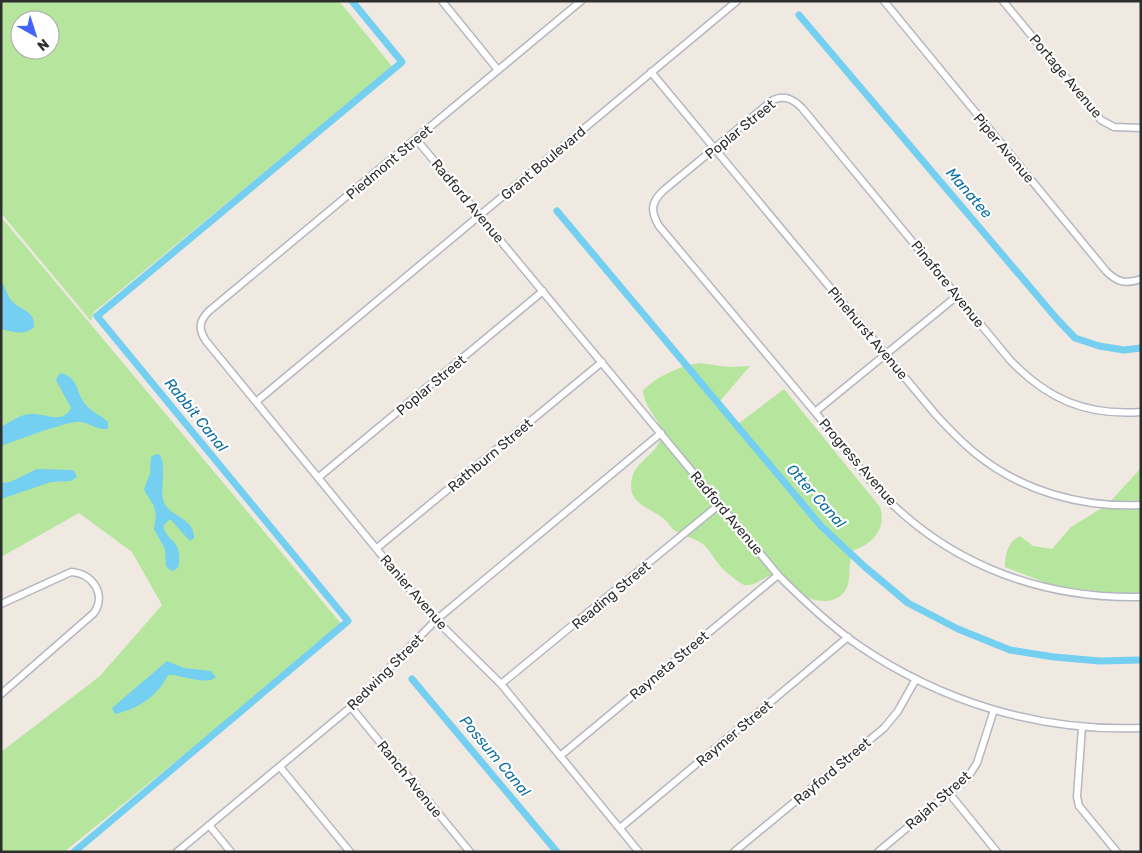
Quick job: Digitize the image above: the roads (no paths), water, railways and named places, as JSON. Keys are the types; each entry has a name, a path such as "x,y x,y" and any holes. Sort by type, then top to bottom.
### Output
{"street":[{"path":"442,1 498,70"},
{"name":"Piedmont Street","path":"200,326 203,317 209,310 581,1"},
{"name":"Grant Boulevard","path":"257,401 737,1"},
{"name":"Portage Avenue","path":"1003,1 1101,120 1114,127 1141,128"},
{"name":"Piper Avenue","path":"888,3 1106,271 1120,282 1132,282 1141,279"},
{"name":"Pinehurst Avenue","path":"652,72 953,433 977,455 1029,486 1059,496 1092,503 1141,505"},
{"name":"Poplar Street","path":"652,209 654,201 659,195 773,100 780,97 789,98"},
{"name":"Pinafore Avenue","path":"789,98 802,108 1010,360 1022,372 1042,388 1081,407 1111,412 1141,412"},
{"name":"Radford Avenue","path":"416,139 778,575 806,602 848,637 916,679 951,695 994,710 1035,720 1082,727 1141,728"},
{"name":"Progress Avenue","path":"652,209 659,226 888,500 924,531 944,545 996,572 1026,583 1085,595 1112,598 1141,597"},
{"name":"Poplar Street","path":"319,478 543,291"},
{"path":"815,412 957,296"},
{"name":"Ranier Avenue","path":"200,326 206,341 436,620 501,684 639,852"},
{"name":"Rathburn Street","path":"376,548 602,362"},
{"name":"Redwing Street","path":"177,852 351,707 436,620 660,433"},
{"name":"Reading Street","path":"501,684 720,504"},
{"path":"1,604 71,572 79,572 86,576 97,590 100,598 99,606 94,613 1,694"},
{"name":"Rayneta Street","path":"560,756 778,575"},
{"name":"Raymer Street","path":"620,828 848,637"},
{"name":"Rayford Street","path":"734,852 884,728 898,711 916,679"},
{"name":"Ranch Avenue","path":"351,707 470,852"},
{"name":"Rajah Street","path":"878,852 968,777 973,770 994,710"},
{"path":"1082,727 1077,797 1079,806 1117,852"},
{"path":"280,767 350,852"},
{"path":"949,793 997,852"},
{"path":"210,825 231,852"}],"water":[{"path":"1,281 11,300 32,317 34,327 27,332 1,329"},
{"path":"60,373 67,375 75,383 85,404 108,422 108,429 75,422 54,427 1,446 1,427 23,415 37,414 58,417 67,413 71,408 56,380"},
{"path":"156,454 160,455 162,461 163,501 170,510 188,523 194,538 190,541 171,520 163,526 165,532 178,549 179,565 173,571 166,566 165,549 154,529 156,515 154,506 144,490 150,473 151,457"},
{"path":"37,469 72,470 77,477 71,481 51,482 1,499 1,483 10,482"},
{"path":"167,661 184,668 211,671 216,677 202,680 168,675 153,695 132,709 115,714 112,708"}],"waterway":[{"name":"Rabbit Canal","path":"74,852 348,621 97,316 402,62 352,1"},
{"name":"Manatee","path":"799,15 1075,338 1099,346 1124,350 1141,348"},
{"name":"Otter Canal","path":"557,211 821,526 865,567 908,603 958,629 1010,650 1054,657 1100,661 1141,660"},
{"name":"Possum Canal","path":"412,679 557,852"}]}
